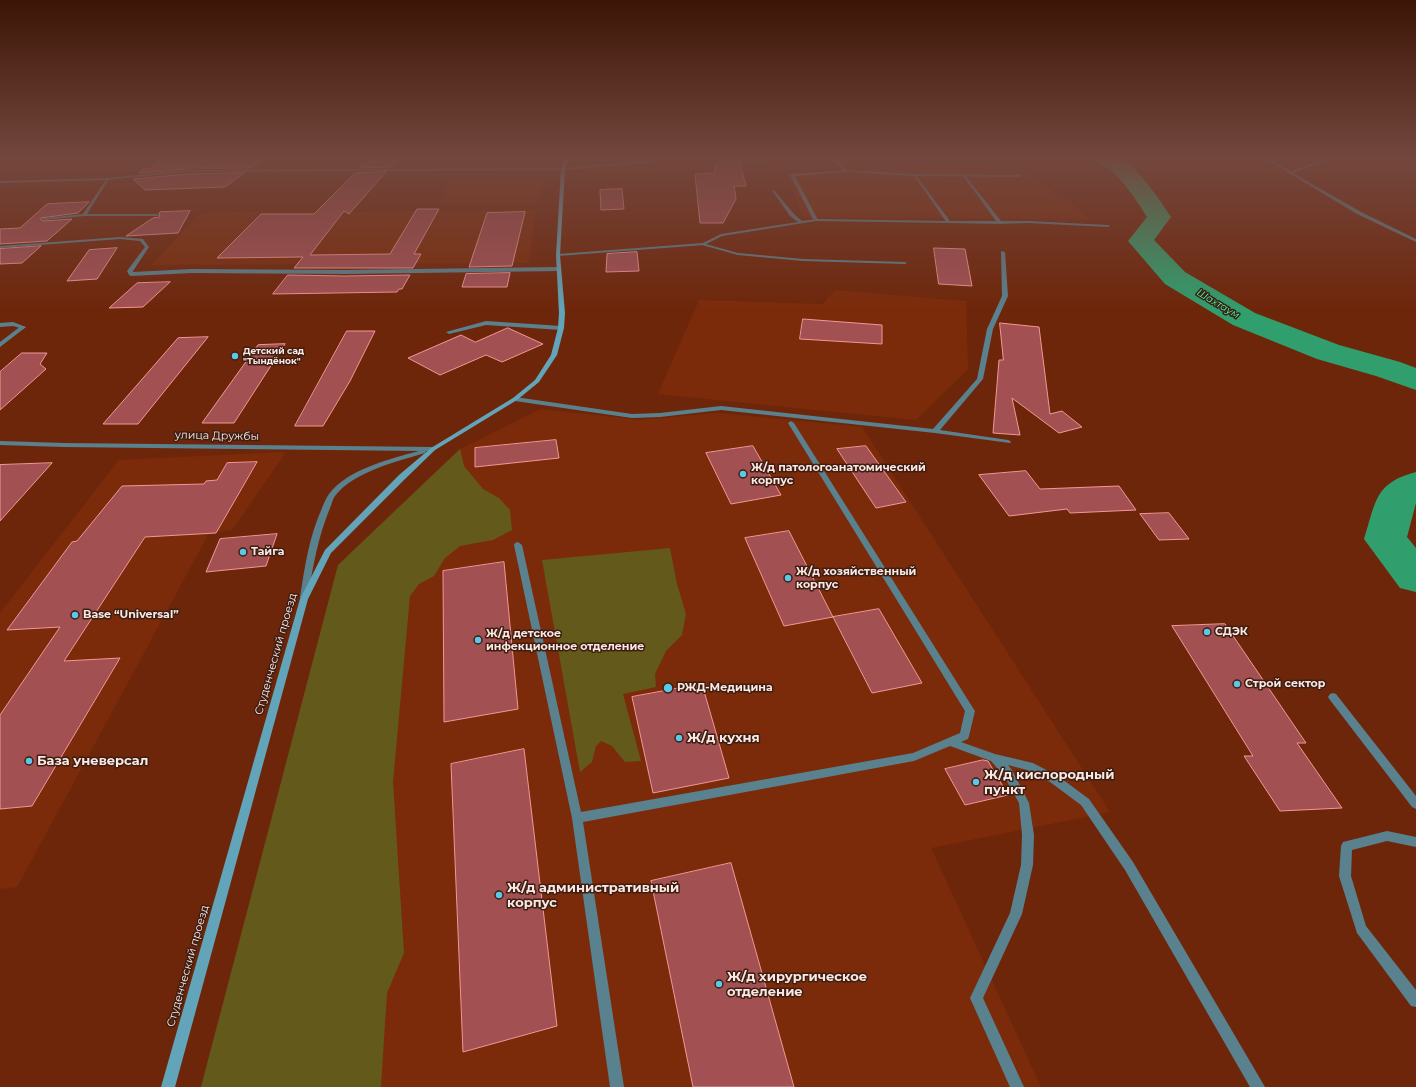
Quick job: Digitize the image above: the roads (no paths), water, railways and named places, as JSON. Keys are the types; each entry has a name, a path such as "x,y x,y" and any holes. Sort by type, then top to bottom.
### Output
{"street":[{"path":"84,215 88,209"},
{"name":"Студенческий проезд","path":"168,1087 304,598 328,552 402,477 433,449 515,399 536,381 546,368 554,355 561,328 562,313 558,269 561,209"},
{"path":"787,209 792,215 801,222"},
{"path":"810,209 816,220"},
{"path":"939,209 949,222"},
{"path":"989,209 1000,223"},
{"path":"1352,209 1416,241"},
{"path":"44,219 84,215 157,215"},
{"path":"704,244 721,235 816,220 1000,223 1042,222 1108,226"},
{"path":"0,247 120,238 141,240 147,247 130,271 131,274 192,271 345,272 558,269"},
{"path":"558,254 704,244 738,254 803,260 905,263"},
{"path":"935,431 980,379 990,329 1005,296 1003,252"},
{"path":"449,332 486,323 561,328"},
{"path":"0,325 13,324 23,327 0,345"},
{"path":"515,399 632,416 660,415 721,408 935,431 1008,442"},
{"path":"577,818 914,757 964,736 970,711 791,423"},
{"name":"улица Дружбы","path":"0,442 64,445 433,449"},
{"path":"304,598 314,537 322,515 332,495 349,480 366,471 396,459 433,449"},
{"path":"518,545 577,818 617,1087"},
{"path":"1333,697 1416,804"},
{"path":"949,742 995,758 1029,766 1054,779 1085,802 1129,866 1258,1087"},
{"path":"995,758 1008,774 1024,803 1028,835 1027,865 1016,914 976,998 1017,1087"},
{"path":"1416,842 1387,836 1347,846 1345,876 1361,929 1416,1001"}],"waterway":[{"name":"Шахтаум","path":"1153,209 1159,217 1141,241 1175,278 1244,319 1328,352 1388,369 1416,380"},
{"name":"Шахтаум","path":"1416,484 1398,495 1385,539 1416,577"}],"place":[{"name":"Детский сад \"Тындёнок\"","path":"235,356"},
{"name":"Ж/д патологоанатомический корпус","path":"743,474"},
{"name":"Тайга","path":"243,552"},
{"name":"Ж/д хозяйственный корпус","path":"788,578"},
{"name":"Base “Universal”","path":"75,615"},
{"name":"СДЭК","path":"1207,632"},
{"name":"Ж/д детское инфекционное отделение","path":"478,640"},
{"name":"Строй сектор","path":"1237,684"},
{"name":"РЖД-Медицина","path":"668,688"},
{"name":"Ж/д кухня","path":"679,738"},
{"name":"База уневерсал","path":"29,761"},
{"name":"Ж/д кислородный пункт","path":"976,782"},
{"name":"Ж/д административный корпус","path":"499,895"},
{"name":"Ж/д хирургическое отделение","path":"719,984"}]}
